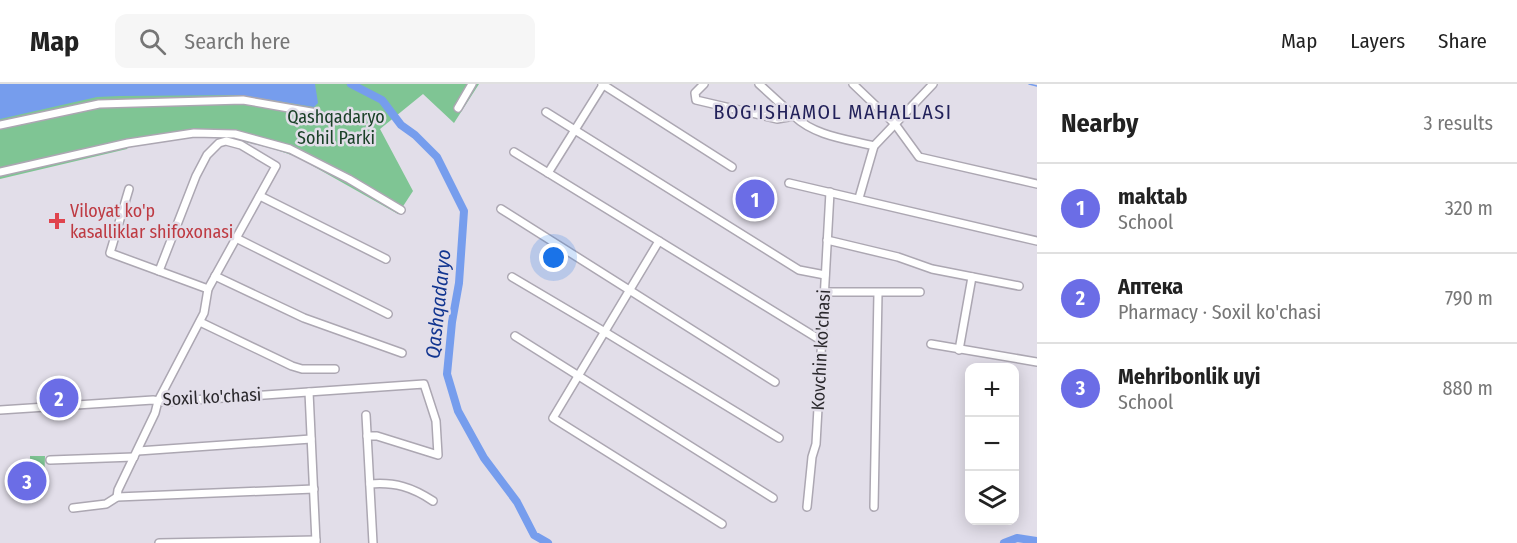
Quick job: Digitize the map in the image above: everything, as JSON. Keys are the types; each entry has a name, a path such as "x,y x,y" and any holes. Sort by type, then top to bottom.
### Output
{"street":[{"path":"458,108 472,84"},
{"path":"704,84 695,93 696,100 777,119 794,116"},
{"path":"759,84 804,125 815,131 874,146"},
{"path":"853,84 896,124 919,157 1037,184"},
{"path":"860,198 874,146 933,84"},
{"path":"548,173 602,85 732,167"},
{"path":"0,125 99,104 243,100 317,113"},
{"path":"546,112 799,270 825,275"},
{"path":"0,172 128,143 195,133 235,135 290,149 401,210"},
{"path":"117,497 118,490 155,413 158,401 204,313 207,289 276,166 241,145 226,141 219,142 207,155 196,176 159,271"},
{"path":"514,152 822,341"},
{"path":"789,183 1037,241"},
{"path":"129,189 110,253 207,289"},
{"name":"Kovchin ko'chasi","path":"807,507 812,457 816,444 830,192"},
{"path":"260,196 386,259"},
{"path":"501,209 775,382"},
{"path":"236,238 388,314"},
{"path":"827,240 898,257 932,269 1019,286"},
{"path":"659,241 553,418 722,524"},
{"path":"215,276 304,318 402,353"},
{"path":"959,350 972,277"},
{"path":"512,278 779,438"},
{"path":"824,292 920,292"},
{"path":"874,507 878,293"},
{"path":"200,322 292,366 302,369 335,369"},
{"path":"515,336 774,498"},
{"path":"931,344 1037,362"},
{"name":"Soxil ko'chasi","path":"0,410 424,384 436,421 438,455 377,436 367,436"},
{"path":"159,543 316,542 309,392"},
{"path":"366,415 373,543"},
{"path":"50,460 311,439"},
{"path":"370,484 383,483 416,490 433,501"},
{"path":"73,508 106,504 117,497 314,489"}],"green space":[{"name":"Qashqadaryo Sohil Parki","path":"0,84 479,84 454,123 423,94 380,129 413,191 398,214 297,157 260,145 222,138 189,137 154,142 0,179"},
{"path":"30,456 45,456 44,483 30,482"}],"water":[{"path":"0,84 315,84 318,103 314,107 240,95 97,97 0,119"}],"waterway":[{"name":"Qashqadaryo","path":"351,84 382,100 401,125 415,135 437,157 464,211 459,283 452,322 447,374 458,411 484,458 517,502 534,535 548,543"},
{"path":"1029,84 1037,86"},
{"name":"Qashqadaryo","path":"1004,543 1017,538 1037,541"}],"place":[{"name":"maktab","path":"755,199"},
{"name":"Viloyat ko'p kasalliklar shifoxonasi","path":"57,221"},
{"name":"Аптека","path":"59,398"},
{"name":"Mehribonlik uyi","path":"27,481"}],"district":[{"name":"BOG'ISHAMOL MAHALLASI","path":"833,112"}]}
